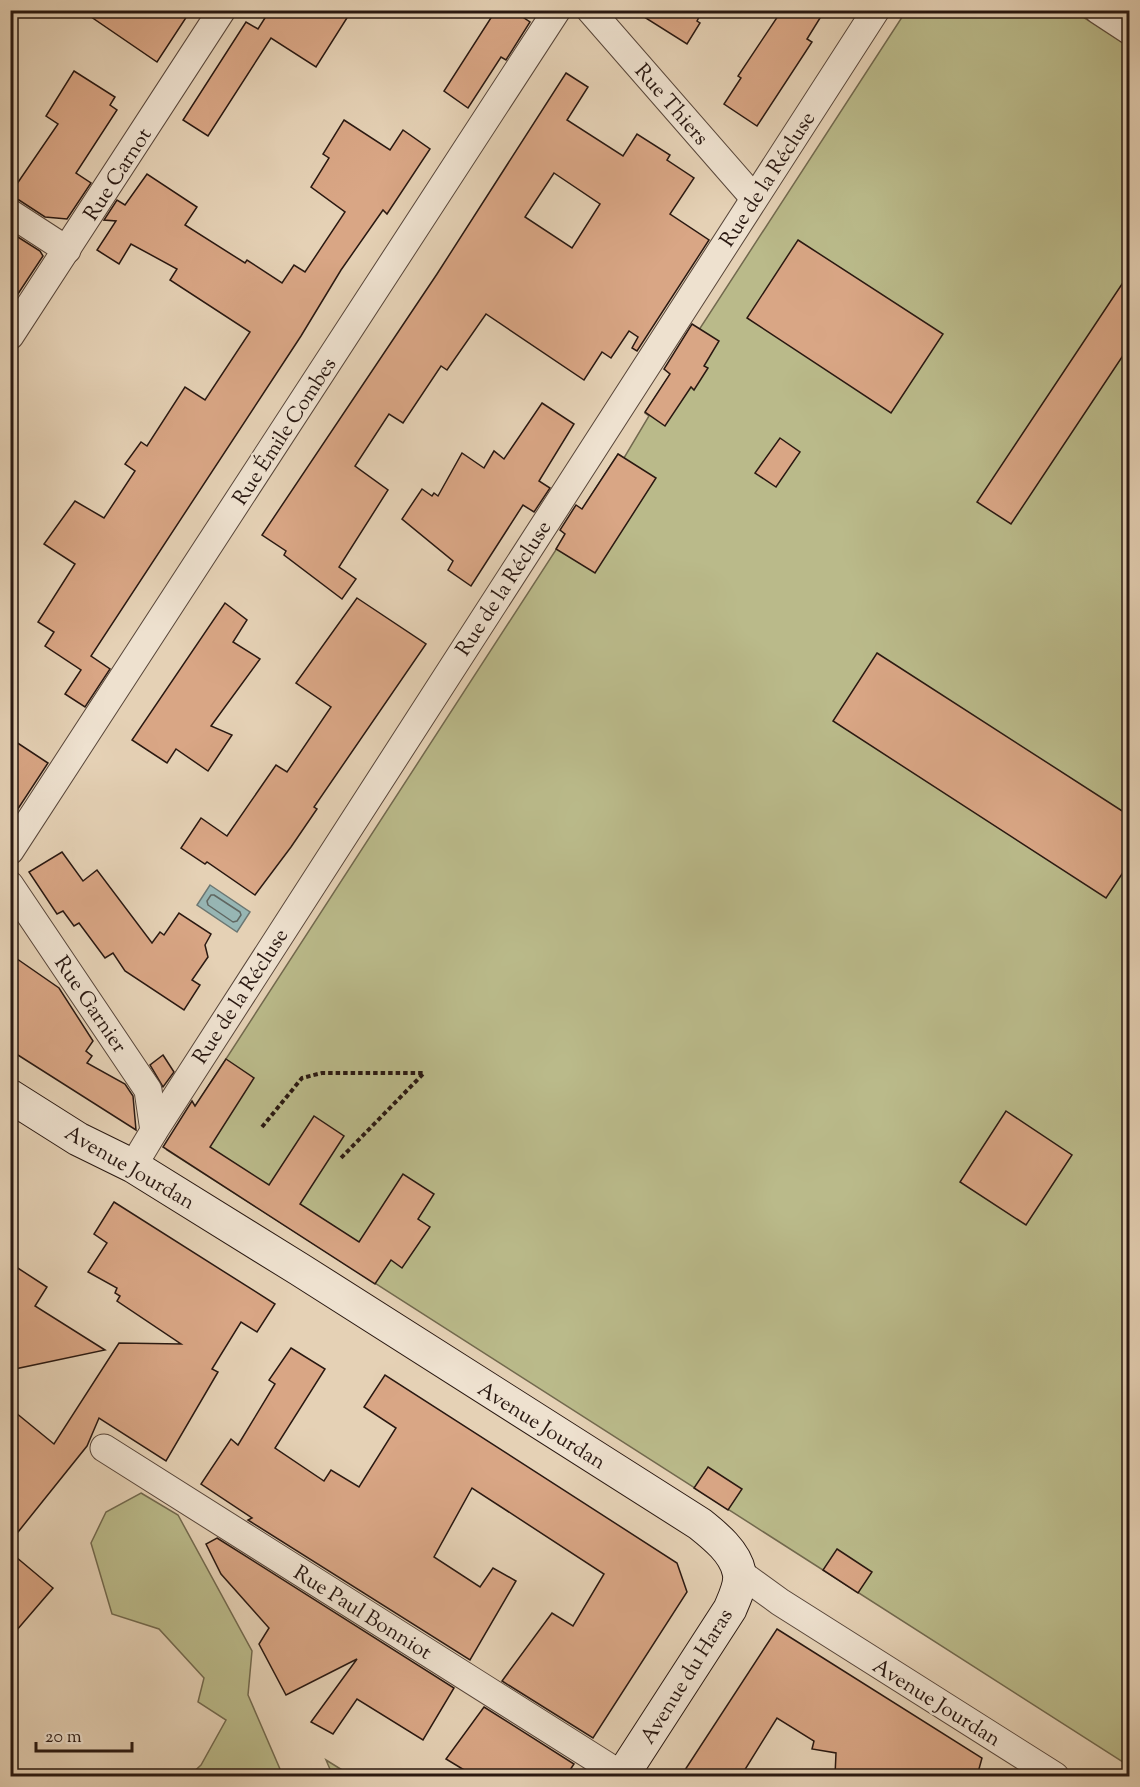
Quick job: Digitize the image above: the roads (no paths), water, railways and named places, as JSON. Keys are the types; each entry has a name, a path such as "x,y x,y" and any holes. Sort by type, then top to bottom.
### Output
{"main road":[{"name":"Avenue Jourdan","path":"10,1096 78,1139 134,1166 700,1524 722,1542 740,1573"},
{"name":"Avenue du Haras","path":"622,1776 730,1609 737,1592 740,1573"}],"street":[{"name":"Rue Carnot","path":"10,336 222,10"},
{"name":"Rue Émile Combes","path":"10,851 557,10"},
{"name":"Rue Thiers","path":"590,10 754,198"},
{"name":"Rue de la Récluse","path":"134,1166 154,1131 876,10"},
{"path":"1098,10 1130,31"},
{"path":"10,213 67,250"},
{"name":"Rue Garnier","path":"10,885 148,1090 154,1131"},
{"name":"Rue Paul Bonniot","path":"104,1448 622,1776"},
{"name":"Avenue Jourdan","path":"740,1573 790,1608 1055,1776"}],"water":[{"path":"210,885 250,912 237,932 197,905"}]}
